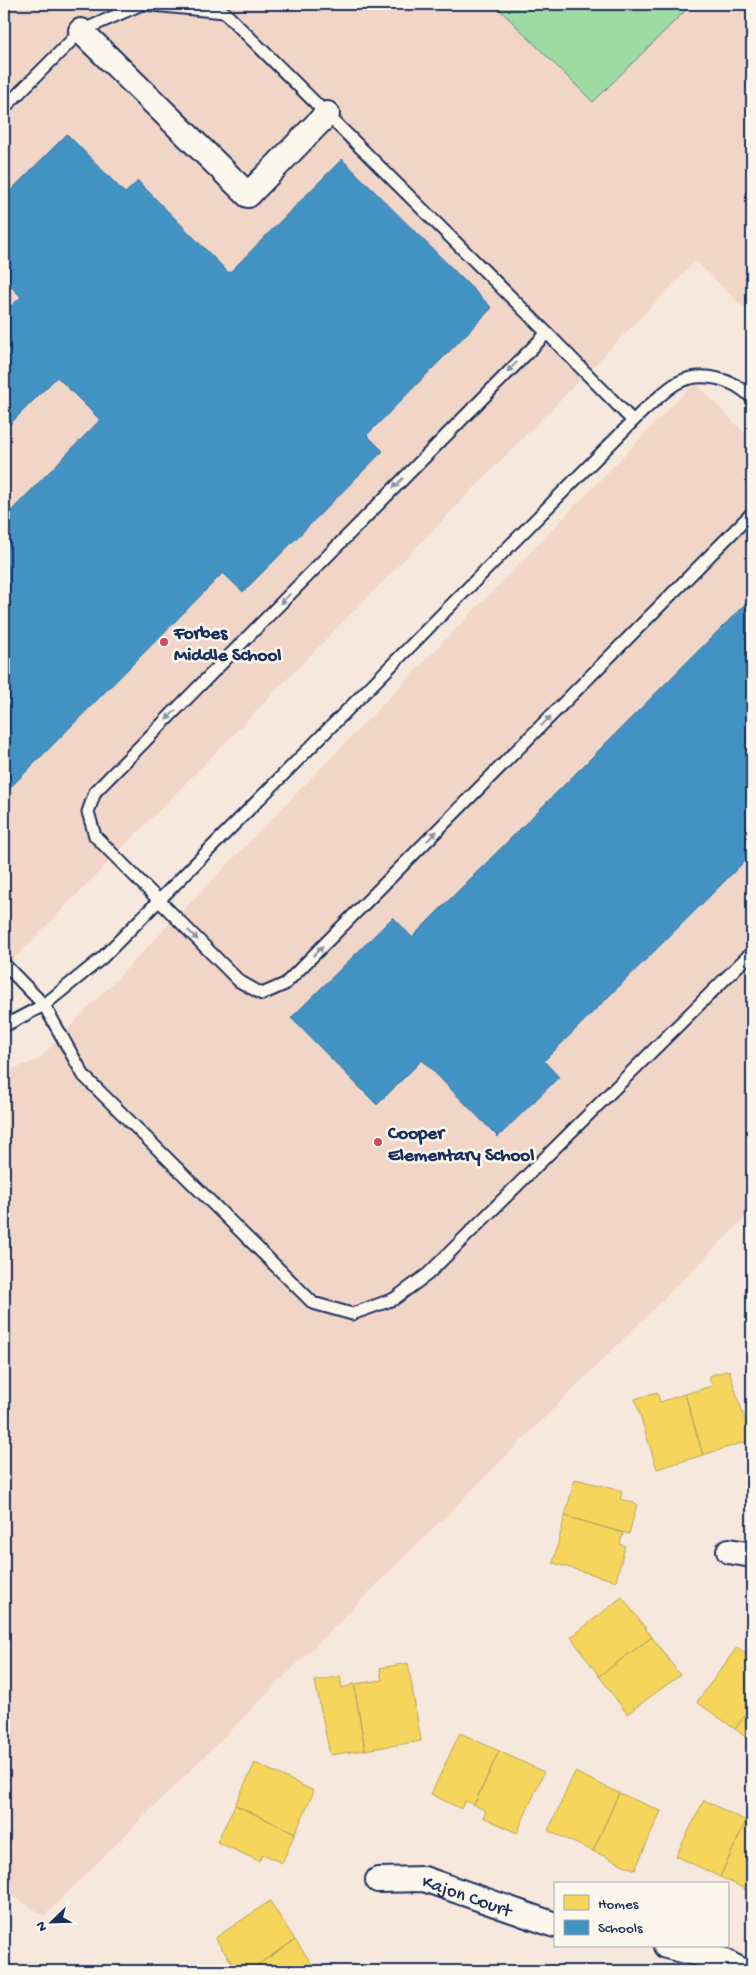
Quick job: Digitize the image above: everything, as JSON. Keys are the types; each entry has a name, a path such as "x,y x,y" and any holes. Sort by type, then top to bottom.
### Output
{"street":[{"path":"80,31 248,195 327,114"},
{"path":"729,1551 752,1555"},
{"name":"Kajon Court","path":"378,1880 424,1879 554,1926"},
{"path":"674,1948 720,1959 742,1971"}],"lane":[{"path":"4,108 80,31 142,4 224,12 633,421"},
{"path":"547,333 95,792 88,812 95,836 239,981 262,994 285,984 752,513"},
{"path":"4,1026 44,1005 102,958 633,421 677,382 703,376 726,380 747,392 752,398"},
{"path":"4,964 44,1005 84,1076 313,1303 352,1314 394,1299 428,1274 752,952"}],"shaded area":[{"name":"Forbes Middle School","path":"4,4 752,4 752,316 696,261 4,969"},
{"name":"Cooper Elementary School","path":"695,382 752,441 752,1211 44,1916 4,1890 4,1072 38,1060"}],"green space":[{"path":"494,4 692,4 593,102"}],"building: Homes":[{"path":"729,1370 751,1440 703,1455 685,1394 712,1386 709,1376"},
{"path":"657,1392 660,1402 685,1394 703,1455 657,1469 635,1399"},
{"path":"575,1479 622,1491 620,1499 637,1504 629,1534 565,1516"},
{"path":"565,1516 623,1533 620,1544 625,1546 616,1581 553,1563"},
{"path":"622,1597 652,1637 599,1676 571,1637"},
{"path":"652,1637 680,1675 627,1714 599,1676"},
{"path":"737,1647 752,1658 752,1705 735,1729 697,1702"},
{"path":"408,1663 421,1741 365,1750 354,1684 382,1680 380,1668"},
{"path":"340,1676 342,1688 354,1684 365,1750 330,1755 315,1681"},
{"path":"752,1705 752,1742 735,1729"},
{"path":"460,1733 499,1751 474,1805 465,1801 461,1809 431,1794"},
{"path":"499,1751 544,1772 517,1833 483,1817 486,1811 474,1805"},
{"path":"255,1763 314,1791 295,1833 235,1805"},
{"path":"575,1772 619,1793 593,1851 548,1831"},
{"path":"619,1793 661,1811 635,1870 593,1851"},
{"path":"704,1800 746,1821 720,1877 676,1856"},
{"path":"235,1805 295,1833 282,1863 263,1854 259,1861 217,1842"},
{"path":"746,1821 752,1824 752,1892 720,1877"},
{"path":"270,1901 295,1940 248,1971 237,1971 215,1938"},
{"path":"295,1940 317,1971 248,1971"}],"building: Schools":[{"path":"67,134 125,193 138,181 229,273 342,159 492,308 367,435 383,451 243,592 223,573 4,794 4,518 100,420 57,377 4,430 4,299 11,306 21,297 4,280 4,197"},
{"path":"752,597 752,854 544,1061 559,1077 498,1137 422,1060 377,1105 291,1018 393,917 412,937"}],"place":[{"name":"Forbes Middle School","path":"164,642"},
{"name":"Cooper Elementary School","path":"378,1142"}]}
